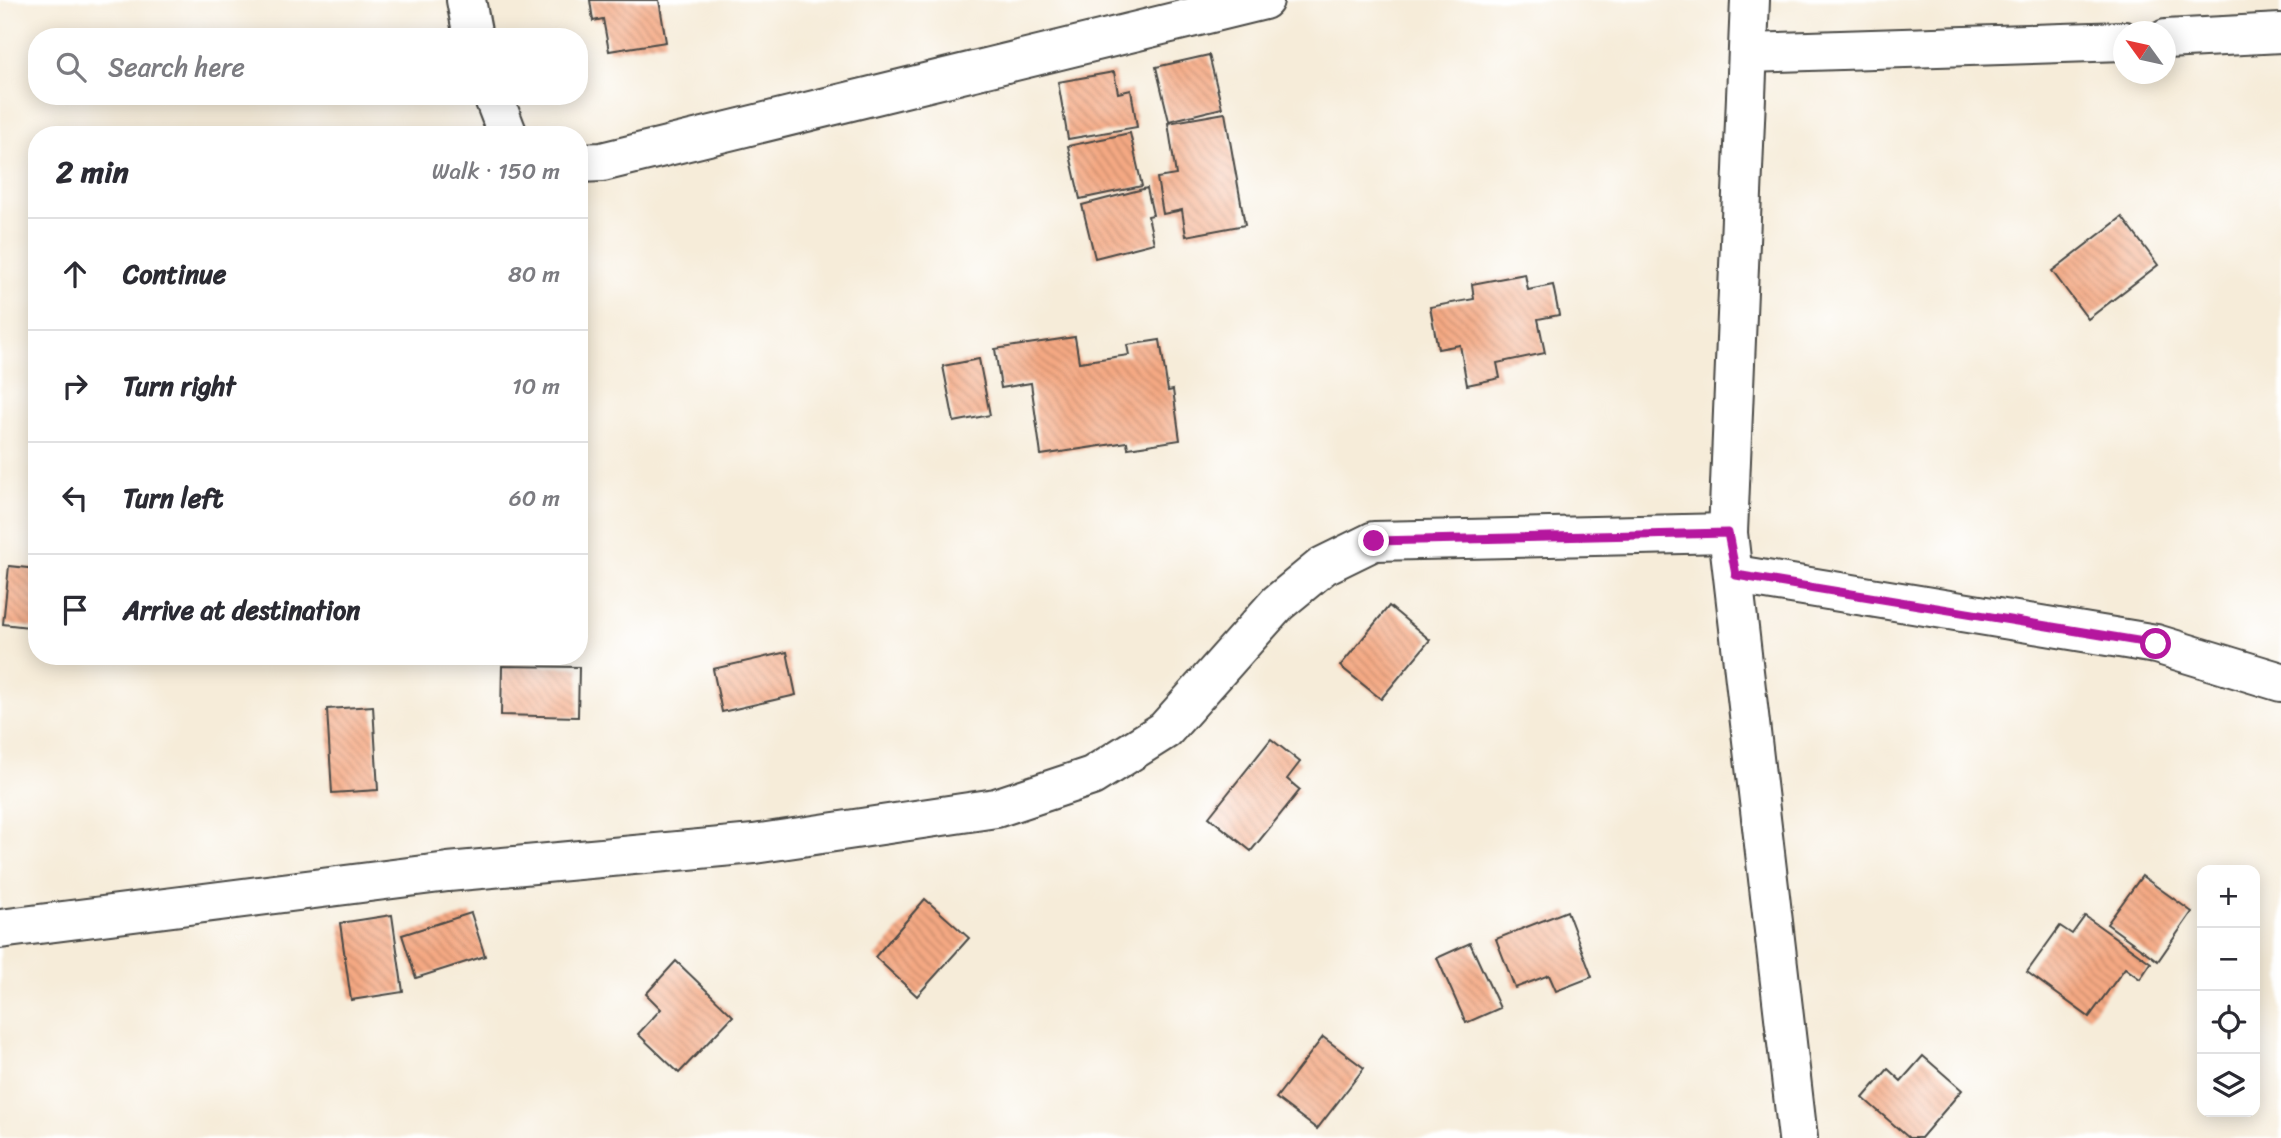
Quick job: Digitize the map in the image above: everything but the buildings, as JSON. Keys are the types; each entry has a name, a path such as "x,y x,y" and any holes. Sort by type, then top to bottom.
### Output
{"street":[{"path":"466,0 471,28"},
{"path":"588,163 602,162 1264,0"},
{"path":"1749,0 1728,533 1736,575 1798,1138"},
{"path":"2176,38 2281,33"},
{"path":"1748,53 2113,41"},
{"path":"497,105 505,126"},
{"path":"0,929 448,872 754,844 996,808 1092,776 1165,730 1278,603 1323,566 1374,541 1728,533"},
{"path":"1736,575 2156,644 2281,682"}],"route":[{"path":"1374,541 1728,533 1736,575 2156,644"}]}
